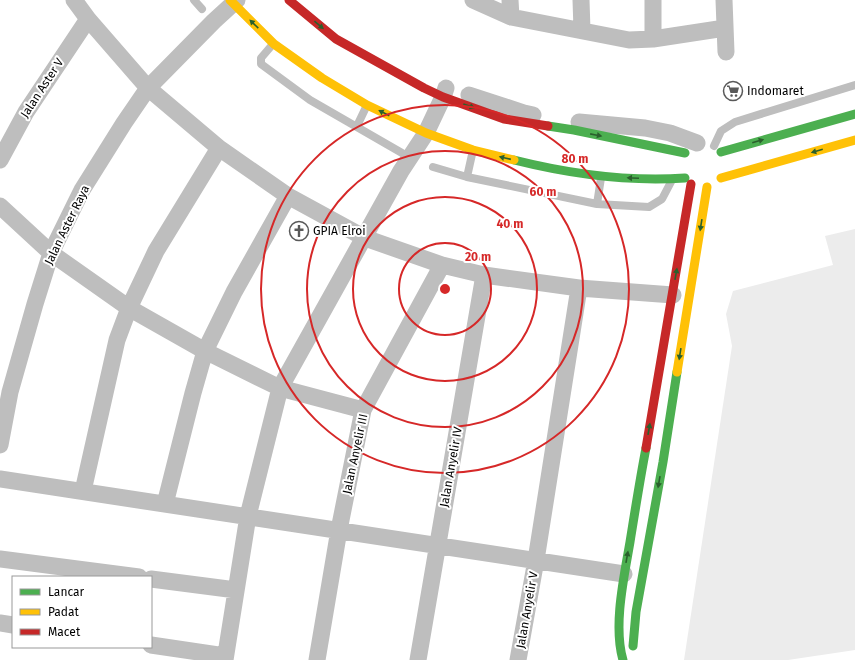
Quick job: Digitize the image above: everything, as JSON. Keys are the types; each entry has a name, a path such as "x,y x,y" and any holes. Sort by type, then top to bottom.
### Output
{"street":[{"path":"74,0 88,19 148,88 219,148 288,196 365,238 442,265 484,275 579,288 673,295"},
{"path":"289,0 338,36 444,93 573,126 645,128 670,133 691,148"},
{"path":"306,0 338,36"},
{"path":"473,0 511,17 629,40 653,39 725,28"},
{"path":"510,0 511,17"},
{"path":"581,0 582,30"},
{"path":"653,0 653,39"},
{"path":"724,0 726,52"},
{"path":"233,1 274,44 322,78 368,105 426,133 472,150 539,166 601,178 672,180 686,174"},
{"name":"Jalan Aster Raya","path":"0,445 10,392 51,253 82,190 148,88 233,1"},
{"name":"Jalan Aster V","path":"0,160 26,112 88,19"},
{"path":"152,645 225,658 248,516 280,388 401,171 426,133 444,93"},
{"path":"721,161 855,114"},
{"path":"721,161 855,140"},
{"path":"691,148 706,142 721,161"},
{"path":"83,491 117,340 129,308 156,251 219,148"},
{"path":"624,656 636,612 686,174 691,148"},
{"path":"686,174 699,187 707,187 714,184 721,161"},
{"path":"624,656 620,609 624,574 653,461 707,187"},
{"path":"165,504 205,351 234,292 288,196"},
{"path":"0,206 51,253 129,308 205,351 280,388 363,410"},
{"name":"Jalan Anyelir III","path":"317,660 339,530 363,410 442,265"},
{"name":"Jalan Anyelir IV","path":"418,660 484,275"},
{"name":"Jalan Anyelir V","path":"518,660 536,560 579,288"},
{"path":"0,479 624,574"},
{"path":"0,558 132,576"},
{"path":"152,579 236,590"},
{"path":"620,609 636,612"},
{"path":"0,623 12,625"}],"lane":[{"path":"194,0 202,9"},
{"path":"274,44 261,58 261,64 310,100 402,153"},
{"path":"721,161 721,131 736,122 855,85"},
{"path":"357,126 368,105"},
{"path":"466,177 472,150"},
{"path":"433,167 466,177 597,204 649,207 662,199 672,180"},
{"path":"597,204 601,178"}],"shaded area":[{"path":"855,229 855,650 788,660 684,660 732,346 726,314 733,291 833,265 825,236"}],"traffic: fast":[{"path":"721,152 855,114"},
{"path":"548,126 685,153"},
{"path":"514,160 599,176 642,179 685,178"},
{"path":"633,646 636,612 663,462 677,372"},
{"path":"623,660 619,632 620,601 646,448"}],"traffic: slow":[{"path":"230,0 274,44 322,78 367,105 426,133 473,150 514,160"},
{"path":"721,178 855,140"},
{"path":"677,372 707,187"}],"traffic: jam":[{"path":"289,0 336,39 424,88 443,97 504,119 548,126"},
{"path":"646,448 691,184"}],"place":[{"name":"Indomaret","path":"733,91"},
{"name":"GPIA Elroi","path":"299,231"}]}
